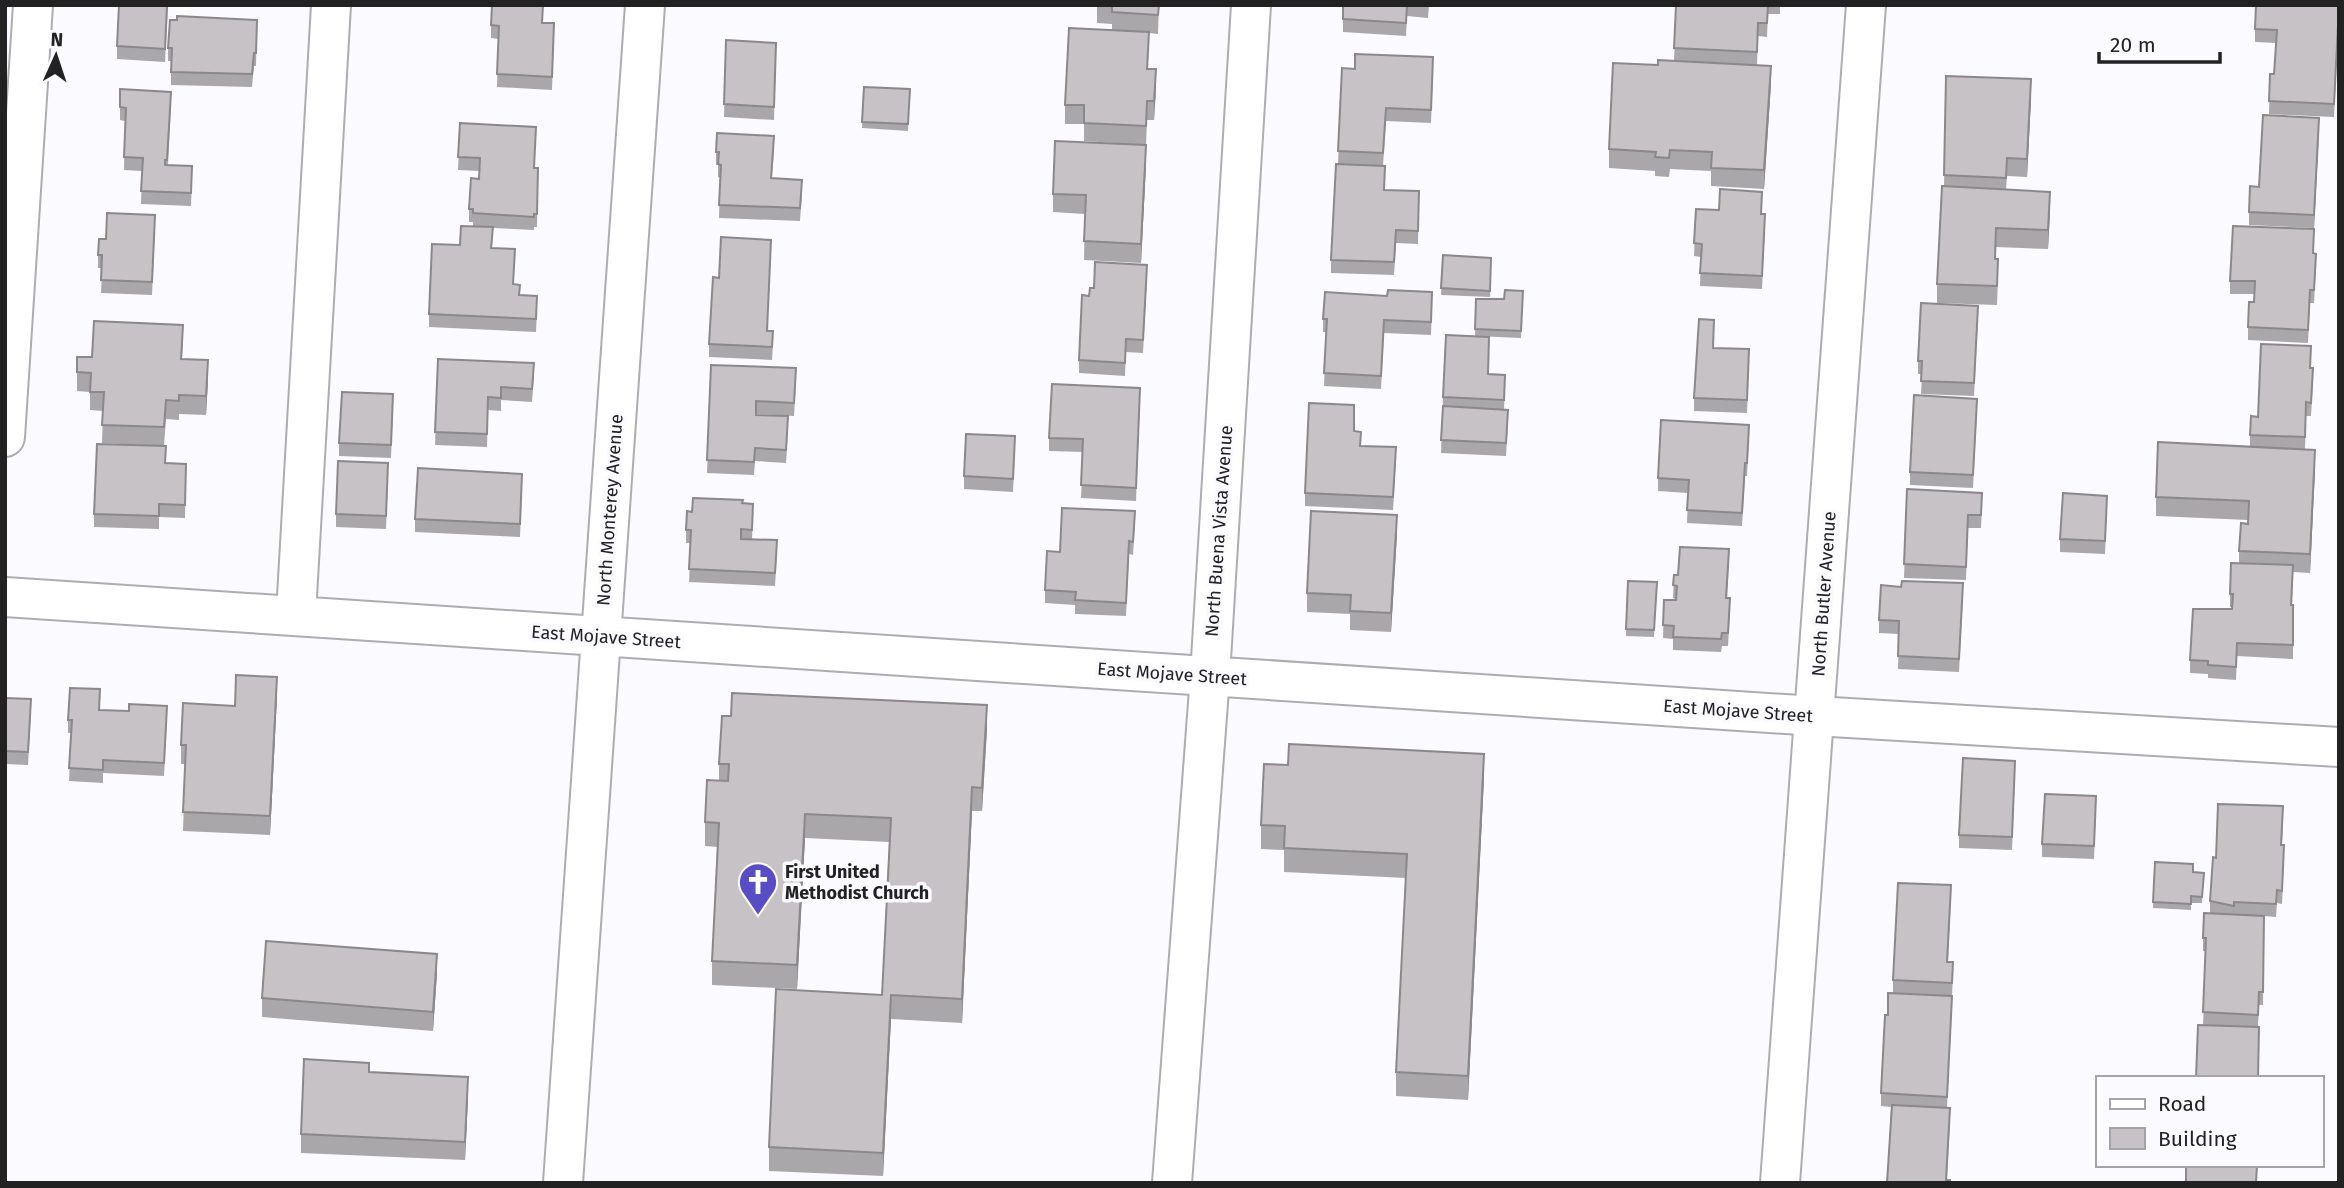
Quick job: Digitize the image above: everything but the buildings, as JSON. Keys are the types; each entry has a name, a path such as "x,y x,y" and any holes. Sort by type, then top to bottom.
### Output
{"street":[{"path":"5,437 33,5"},
{"path":"296,614 331,5"},
{"name":"North Monterey Avenue","path":"563,1183 645,5"},
{"name":"North Buena Vista Avenue","path":"1172,1183 1210,676 1251,5"},
{"name":"North Butler Avenue","path":"1780,1183 1866,5"},
{"name":"East Mojave Street","path":"5,597 296,614 1815,716 2339,747"}],"place":[{"name":"First United Methodist Church","path":"758,916"}]}
